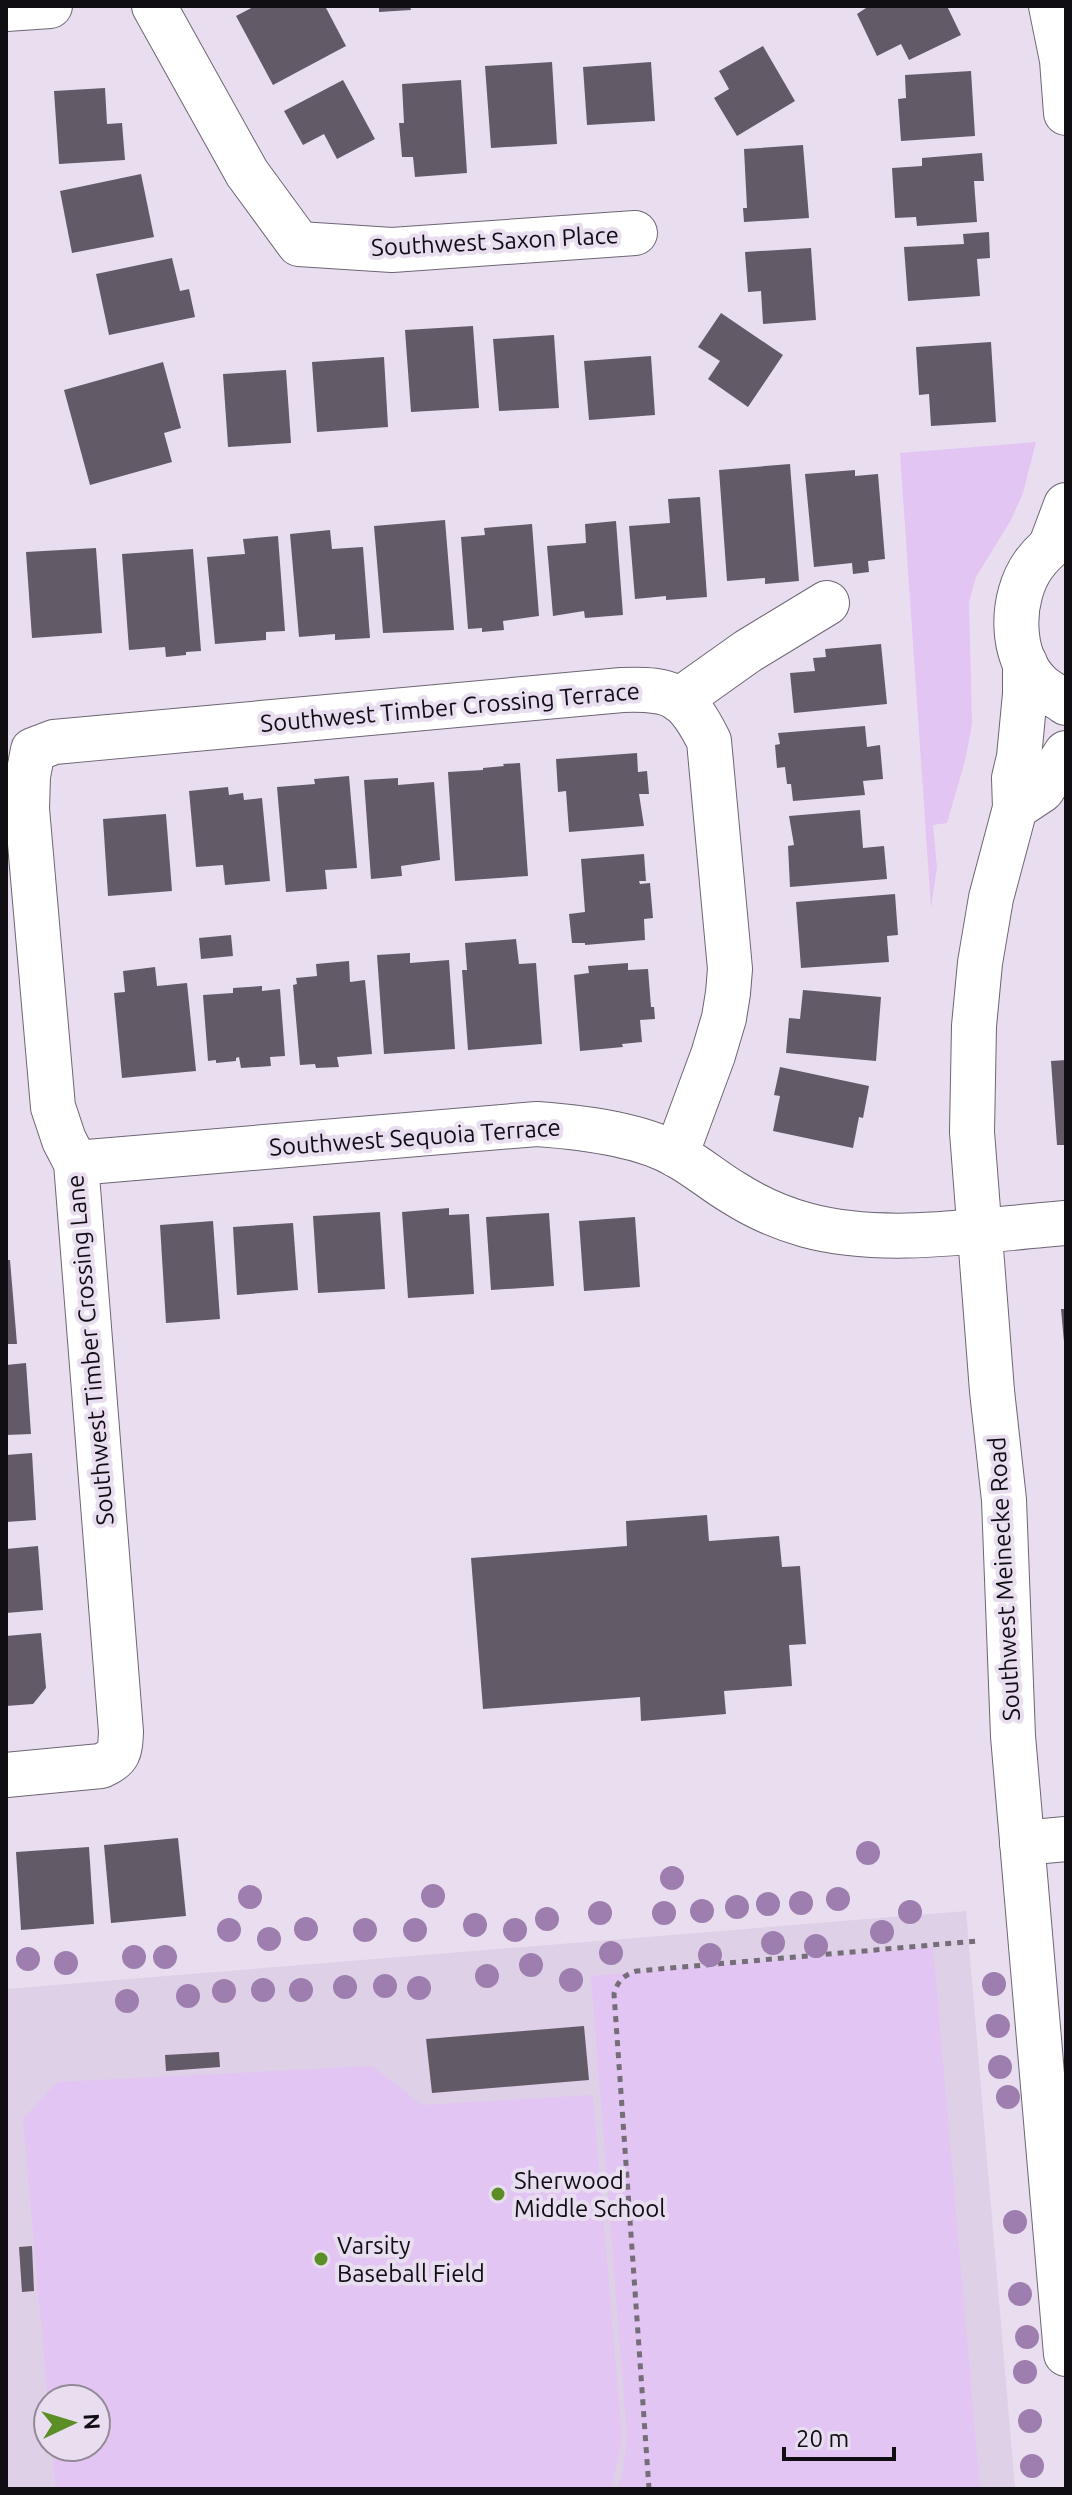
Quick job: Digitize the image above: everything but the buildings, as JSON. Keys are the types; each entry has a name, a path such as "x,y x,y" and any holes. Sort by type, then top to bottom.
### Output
{"street":[{"path":"6,9 50,6"},
{"name":"Southwest Saxon Place","path":"154,6 247,173 299,244 392,250 635,233"},
{"path":"1051,6 1062,60 1066,113"},
{"name":"Southwest Meinecke Road","path":"1066,505 1059,540 1032,566 1019,599 1017,633 1025,663 1025,694 1014,778 1015,808 991,898 980,963 974,1026 972,1132 992,1391 1004,1500 1013,1736 1066,2354"},
{"path":"676,1155 724,1018 730,969 709,741 692,710 679,700 748,651 827,603"},
{"path":"1025,663 1039,684 1066,703"},
{"name":"Southwest Timber Crossing Terrace","path":"33,750 54,742 622,690 666,691 679,700"},
{"name":"Southwest Timber Crossing Lane","path":"6,1775 101,1766 113,1761 120,1749 121,1732 76,1163 53,1107 27,809 33,750"},
{"path":"1015,808 1042,790 1066,753"},
{"name":"Southwest Sequoia Terrace","path":"76,1163 537,1124 574,1126 636,1140 676,1155 762,1210 806,1225 841,1232 926,1235 1066,1223"},
{"path":"1022,1843 1066,1839"}],"path":[{"path":"649,2489 616,2025 616,1986 626,1975 637,1971 977,1941"}],"shaded area":[{"path":"1036,442 1023,493 1011,520 976,577 969,602 972,724 947,823 933,825 937,867 931,908 900,453"},
{"name":"Sherwood Middle School","path":"966,1911 1015,2489 6,2489 6,1989"},
{"path":"933,1947 980,2489 618,2489 627,2437 591,1976"},
{"name":"Varsity Baseball Field","path":"372,2066 422,2105 593,2095 622,2439 611,2489 56,2489 54,2463 112,2463 112,2383 46,2383 23,2119 57,2082"}],"place":[{"name":"Sherwood Middle School","path":"498,2194"},
{"name":"Varsity Baseball Field","path":"321,2259"}]}
